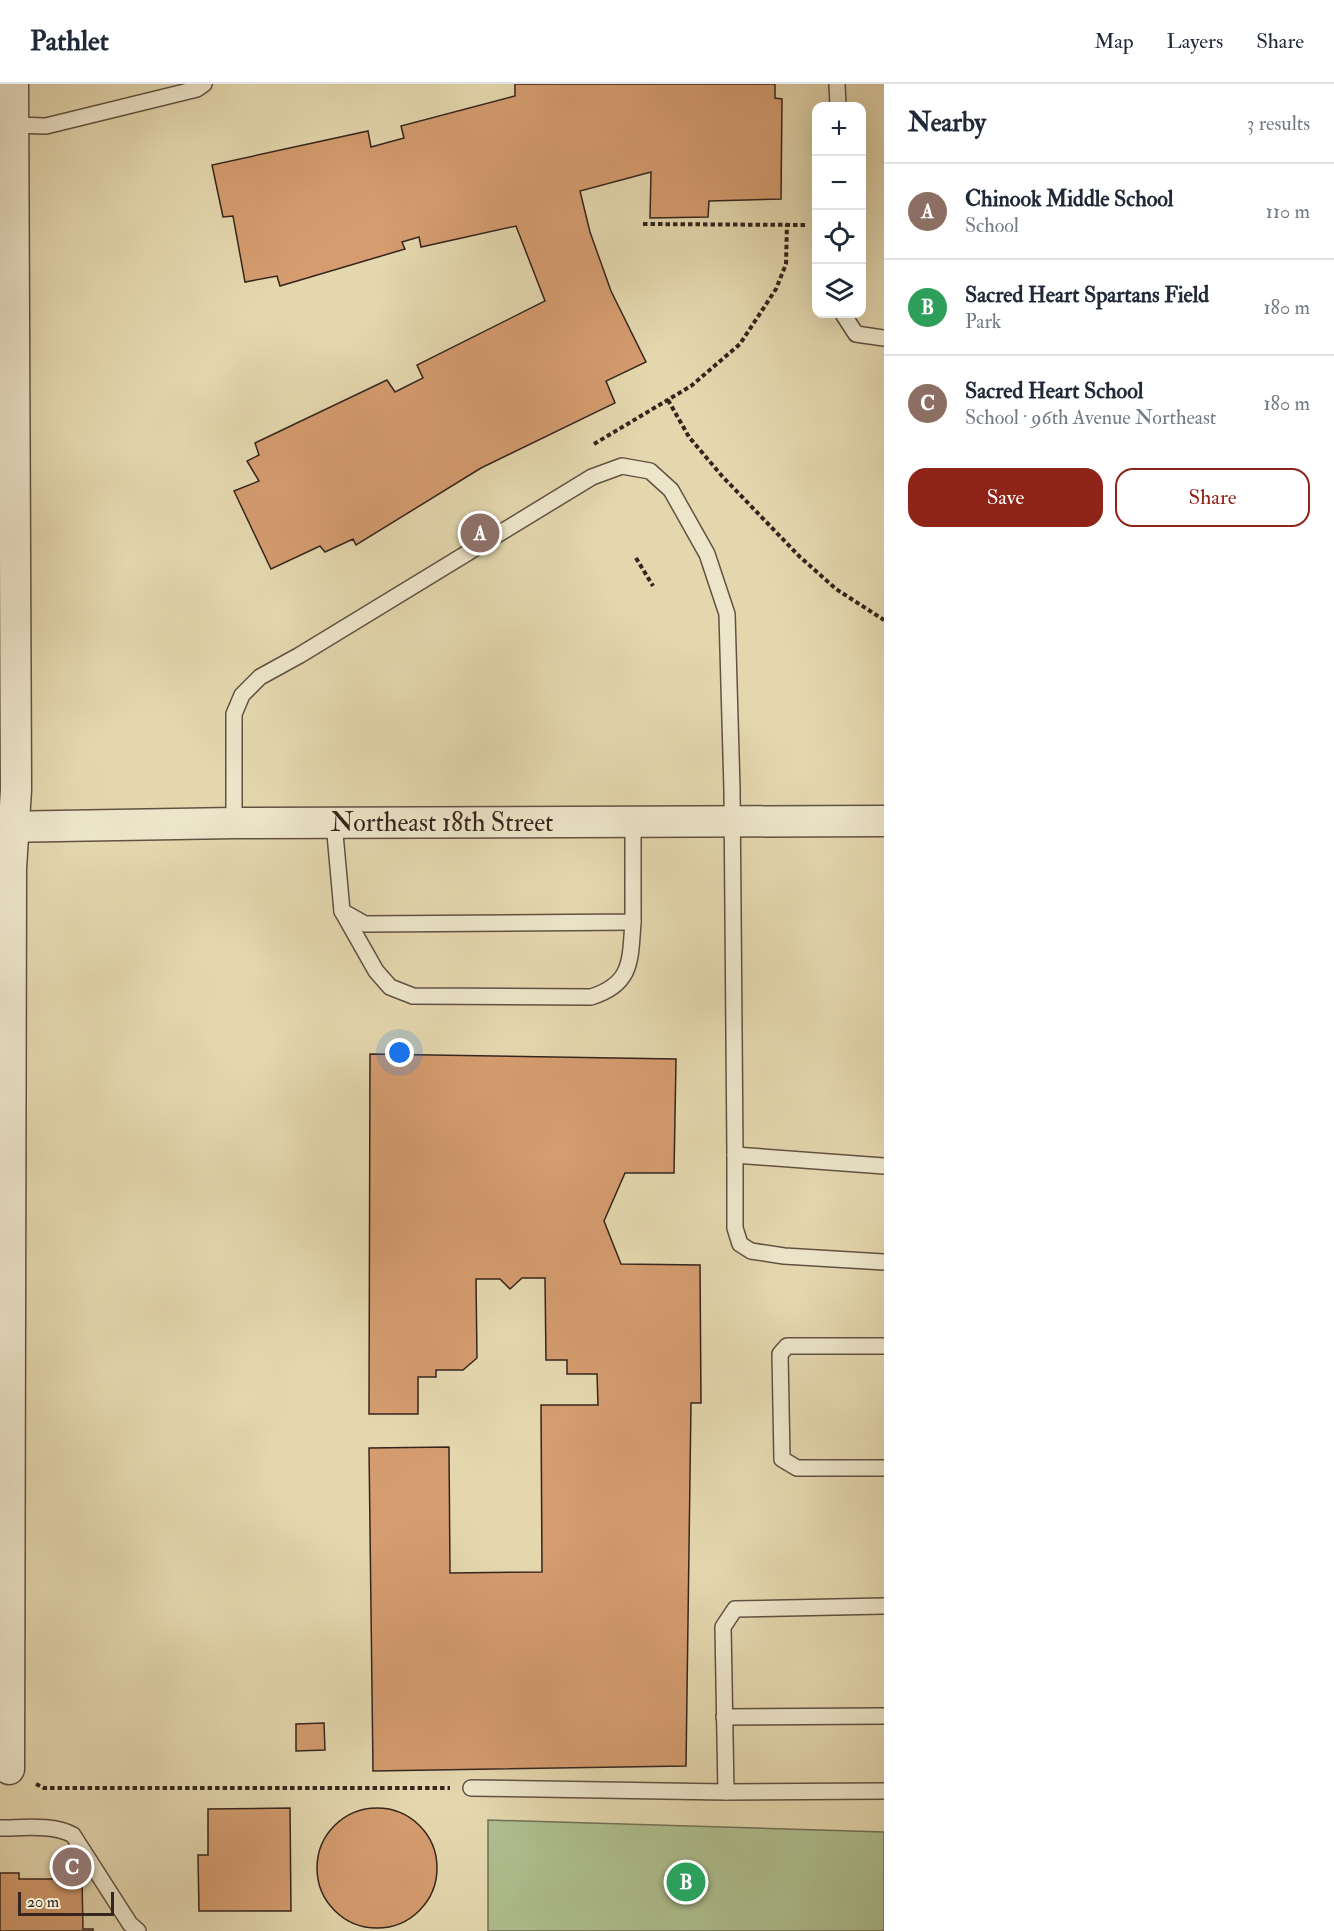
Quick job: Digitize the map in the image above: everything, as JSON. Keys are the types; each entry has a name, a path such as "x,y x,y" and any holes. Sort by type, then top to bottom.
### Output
{"street":[{"path":"9,1769 5,1577 11,868 7,827 16,790 13,84"},
{"name":"Northeast 18th Street","path":"7,827 234,823 884,821"}],"lane":[{"path":"13,125 46,126 197,89 204,84"},
{"path":"837,84 838,102"},
{"path":"846,318 856,334 884,338"},
{"path":"234,823 234,714 242,695 260,677 592,477 622,466 650,471 671,490 707,554 727,614 730,668 735,1228 740,1244 751,1251 784,1256 884,1262"},
{"path":"334,823 342,911 376,971 390,987 413,996 591,997 608,992 622,979 630,963 633,922 633,822"},
{"path":"342,911 364,924 633,922"},
{"path":"735,1155 884,1166"},
{"path":"884,1346 788,1346 780,1354 782,1460 797,1468 884,1468"},
{"path":"726,1792 723,1627 735,1609 884,1606"},
{"path":"724,1717 884,1716"},
{"path":"471,1788 726,1792 884,1791"},
{"path":"0,1828 42,1828 66,1831 74,1835 130,1924 138,1931"}],"path":[{"path":"643,224 806,225"},
{"path":"594,444 691,386 740,344 776,289 786,264 787,224"},
{"path":"668,400 689,437 722,476 800,557 836,589 884,620"},
{"path":"636,558 653,586"},
{"path":"9,1769 44,1788 471,1788"}],"green space":[{"path":"488,1820 884,1832 884,1931 488,1931"}],"building":[{"path":"515,84 775,84 775,98 782,99 781,199 709,201 708,217 650,218 651,172 580,191 590,232 611,291 646,362 606,381 615,403 481,468 356,545 353,539 325,552 320,546 271,569 234,491 259,481 247,461 259,455 255,443 387,380 395,392 423,378 417,365 545,301 516,226 421,247 419,237 402,242 405,249 280,286 277,276 245,282 233,216 223,217 212,165 368,131 371,147 404,138 401,126 515,96"},
{"path":"370,1054 676,1059 674,1173 625,1173 604,1221 621,1264 700,1265 701,1403 691,1403 686,1766 373,1771 369,1448 449,1447 450,1573 542,1572 541,1405 598,1405 597,1374 567,1374 567,1360 546,1360 545,1278 522,1278 510,1289 500,1279 476,1279 477,1358 463,1370 436,1370 436,1377 418,1377 418,1414 369,1414"},
{"path":"324,1723 325,1750 296,1751 296,1724"},
{"path":"290,1808 291,1911 199,1911 198,1855 208,1855 208,1809"},
{"path":"377,1808 400,1812 420,1825 433,1845 437,1868 433,1891 420,1911 400,1924 377,1928 354,1924 334,1911 321,1891 317,1868 321,1845 334,1825 354,1812"},
{"path":"0,1873 19,1873 19,1879 82,1879 83,1929 93,1929 93,1931 0,1931"}],"place":[{"name":"Chinook Middle School","path":"480,533"},
{"name":"Sacred Heart School","path":"72,1867"},
{"name":"Sacred Heart Spartans Field","path":"686,1882"}]}
